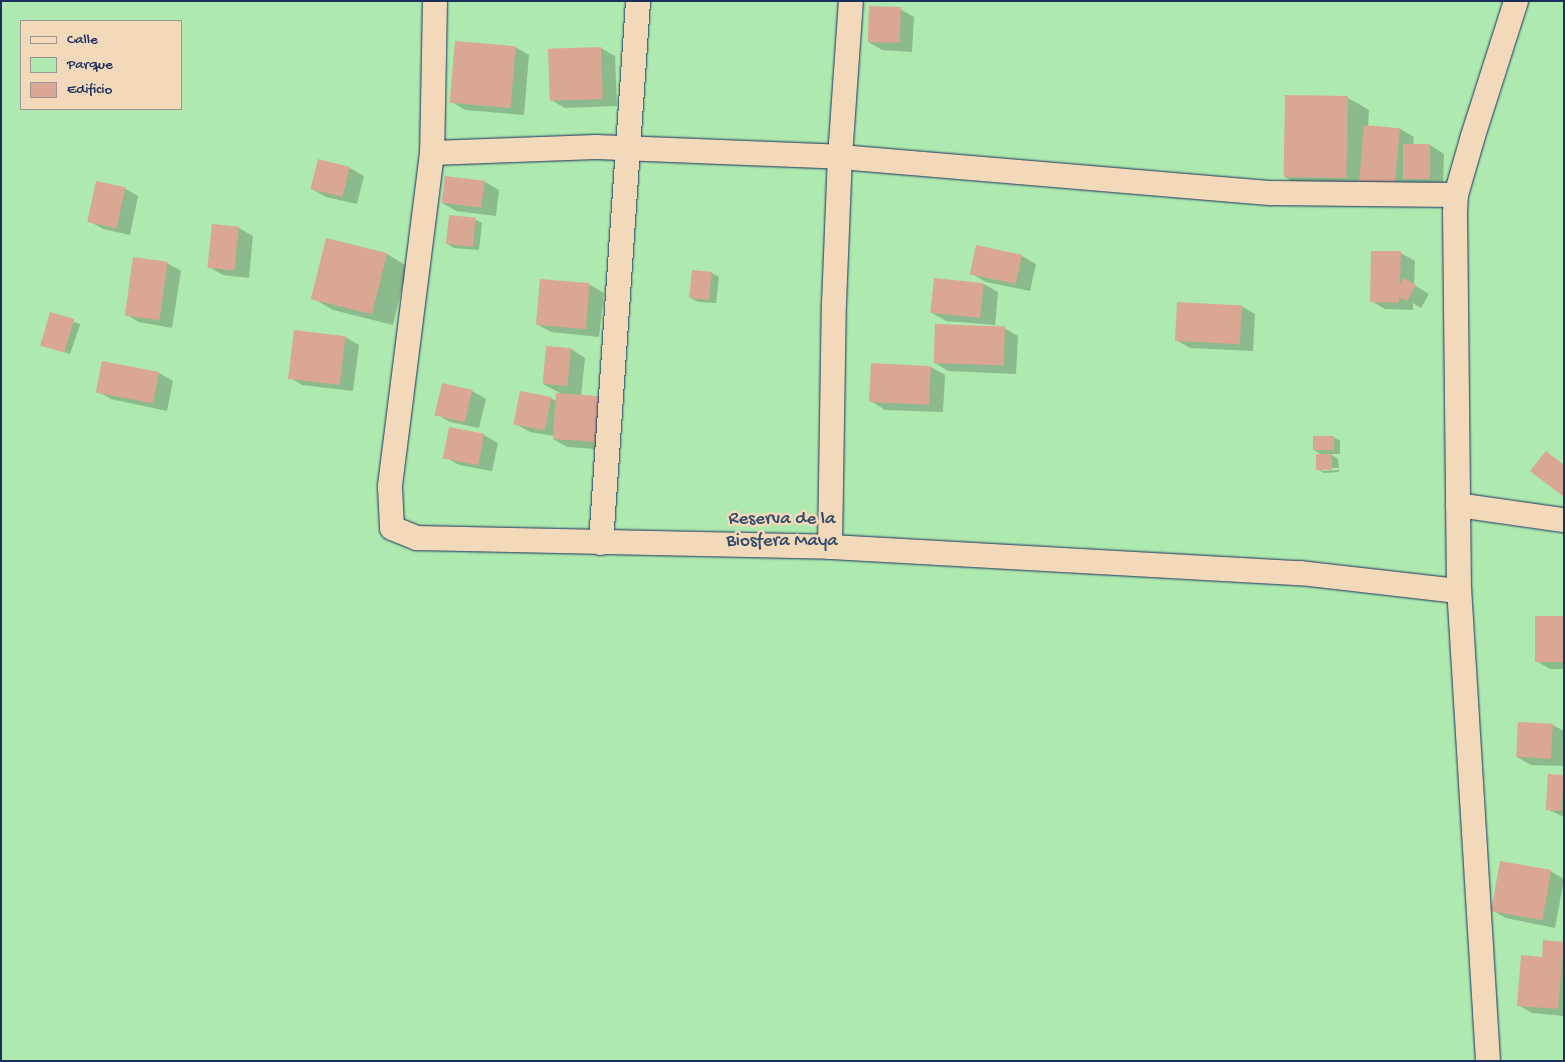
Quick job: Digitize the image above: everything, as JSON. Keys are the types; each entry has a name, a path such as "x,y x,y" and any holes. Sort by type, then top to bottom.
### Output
{"street":[{"path":"435,1 432,153 390,487 392,528 417,538 830,547 1300,573 1460,591"},
{"path":"601,543 626,149 638,1"},
{"path":"830,547 834,304 840,157 851,1"},
{"path":"1488,1061 1460,591 1456,195 1516,1"},
{"path":"432,153 596,147 840,157 1272,193 1456,195"},
{"path":"1458,505 1564,520"}],"green space":[{"name":"Reserva de la Biosfera Maya","path":"1,1 1564,1 1564,1061 1,1061"}],"building":[{"path":"869,6 901,7 900,43 868,42"},
{"path":"455,41 516,46 510,108 450,103"},
{"path":"601,47 603,99 550,101 548,49"},
{"path":"1285,95 1348,96 1347,178 1284,177"},
{"path":"1364,125 1400,128 1395,185 1359,182"},
{"path":"1403,144 1430,144 1430,179 1403,179"},
{"path":"318,159 350,167 343,197 311,189"},
{"path":"445,176 485,181 481,208 442,203"},
{"path":"96,181 125,187 117,228 87,222"},
{"path":"449,215 476,218 473,247 446,244"},
{"path":"212,224 239,227 234,271 207,268"},
{"path":"326,238 387,253 372,314 311,299"},
{"path":"976,245 1022,255 1016,284 970,274"},
{"path":"1371,251 1401,251 1400,285 1404,278 1416,285 1407,301 1399,297 1399,303 1370,302"},
{"path":"133,257 168,262 159,320 125,315"},
{"path":"692,270 712,272 709,300 689,298"},
{"path":"934,278 984,283 980,318 930,313"},
{"path":"540,279 590,283 586,329 536,325"},
{"path":"1177,302 1242,305 1240,344 1175,341"},
{"path":"50,312 74,319 64,353 40,346"},
{"path":"935,324 1005,326 1004,365 934,363"},
{"path":"294,330 346,336 340,385 288,379"},
{"path":"546,346 571,348 568,386 543,384"},
{"path":"102,361 159,372 153,403 96,392"},
{"path":"871,363 931,366 929,405 869,402"},
{"path":"442,383 472,390 465,422 435,415"},
{"path":"520,391 551,397 545,430 514,424"},
{"path":"556,393 601,396 598,442 553,439"},
{"path":"449,427 484,434 478,465 443,458"},
{"path":"1313,436 1334,436 1334,450 1313,450"},
{"path":"1546,451 1564,465 1564,497 1530,471"},
{"path":"1316,454 1332,454 1332,470 1316,470"},
{"path":"1535,616 1564,616 1564,662 1535,662"},
{"path":"1518,722 1553,724 1551,759 1516,757"},
{"path":"1548,774 1564,775 1561,811 1545,810"},
{"path":"1500,861 1551,870 1542,920 1491,911"},
{"path":"1543,940 1564,942 1558,1009 1517,1006 1521,955 1542,957"}]}
